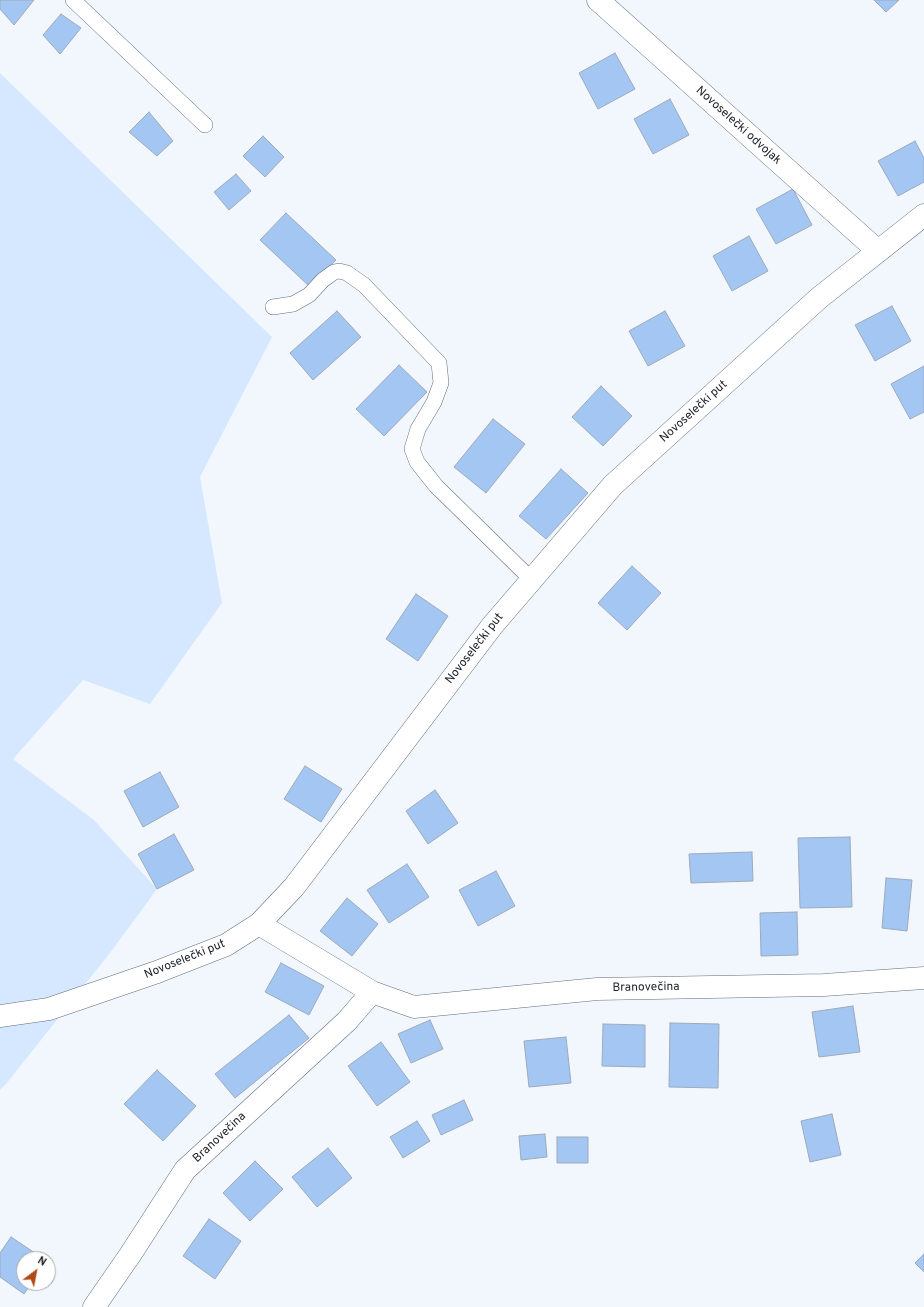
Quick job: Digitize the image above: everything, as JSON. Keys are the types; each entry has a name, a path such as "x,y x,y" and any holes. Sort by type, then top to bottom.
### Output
{"street":[{"name":"Novoselečki odvojak","path":"598,0 878,252"},
{"name":"Novoselečki put","path":"0,1016 49,1009 157,972 226,945 259,924 294,887 492,626 613,485 819,298 924,215"},
{"name":"Branovečina","path":"259,924 372,992 414,1008 597,989 824,985 924,978"},
{"name":"Branovečina","path":"94,1307 185,1170 347,1021 372,992"}],"lane":[{"path":"72,0 205,125"},
{"path":"273,308 293,304 309,295 323,280 334,272 339,271 347,273 364,285 439,363 441,383 434,402 418,429 412,449 417,462 436,486 532,580"}],"shaded area":[{"path":"0,73 272,337 200,477 222,603 150,704 83,680 13,759 94,820 157,889 110,953 0,1090"}],"building":[{"path":"0,0 34,0 14,25 0,9"},
{"path":"874,0 899,0 886,12"},
{"path":"61,14 81,28 60,54 43,35"},
{"path":"615,53 635,89 598,109 579,73"},
{"path":"670,99 689,135 653,154 634,119"},
{"path":"149,112 173,141 157,156 129,132"},
{"path":"263,136 284,157 265,177 243,156"},
{"path":"915,141 924,158 924,182 898,196 878,161"},
{"path":"236,174 251,191 229,210 214,192"},
{"path":"793,189 812,225 776,244 756,209"},
{"path":"286,213 336,260 310,287 260,240"},
{"path":"749,236 768,271 732,291 713,256"},
{"path":"892,306 911,341 875,361 855,325"},
{"path":"337,311 361,337 313,380 290,353"},
{"path":"665,311 685,346 648,366 629,331"},
{"path":"399,365 427,392 384,436 356,409"},
{"path":"924,366 924,412 910,419 891,384"},
{"path":"601,386 632,416 603,446 572,417"},
{"path":"493,419 525,444 486,493 454,467"},
{"path":"561,469 588,493 546,539 519,516"},
{"path":"632,566 661,593 627,630 598,603"},
{"path":"416,594 448,616 418,661 386,639"},
{"path":"305,766 342,789 321,822 284,799"},
{"path":"160,772 179,807 143,827 124,791"},
{"path":"435,790 458,823 428,844 406,811"},
{"path":"174,834 194,870 157,889 138,854"},
{"path":"850,837 852,907 800,908 798,838"},
{"path":"752,852 753,881 691,883 689,854"},
{"path":"407,864 429,897 389,923 367,890"},
{"path":"496,871 515,906 478,926 459,890"},
{"path":"886,878 912,880 907,931 882,928"},
{"path":"347,898 378,924 352,956 320,931"},
{"path":"797,912 798,955 761,956 760,913"},
{"path":"281,963 324,986 309,1015 265,992"},
{"path":"853,1006 860,1052 819,1057 812,1012"},
{"path":"289,1015 309,1038 235,1098 215,1074"},
{"path":"430,1020 443,1049 411,1063 398,1034"},
{"path":"670,1023 719,1024 718,1088 669,1087"},
{"path":"603,1024 645,1025 645,1067 602,1066"},
{"path":"566,1037 571,1083 529,1087 524,1041"},
{"path":"381,1042 410,1082 377,1106 348,1066"},
{"path":"157,1070 196,1106 163,1141 124,1104"},
{"path":"464,1100 473,1120 441,1135 432,1115"},
{"path":"832,1114 841,1155 810,1162 801,1121"},
{"path":"417,1121 430,1141 403,1158 390,1137"},
{"path":"545,1134 547,1157 521,1160 519,1136"},
{"path":"557,1137 588,1137 588,1163 557,1163"},
{"path":"328,1148 352,1178 317,1207 292,1177"},
{"path":"255,1161 283,1189 250,1221 223,1193"},
{"path":"209,1219 241,1241 215,1279 183,1256"},
{"path":"11,1237 32,1251 16,1251 16,1288 0,1277 0,1253"},
{"path":"924,1254 924,1272 915,1263"}]}
